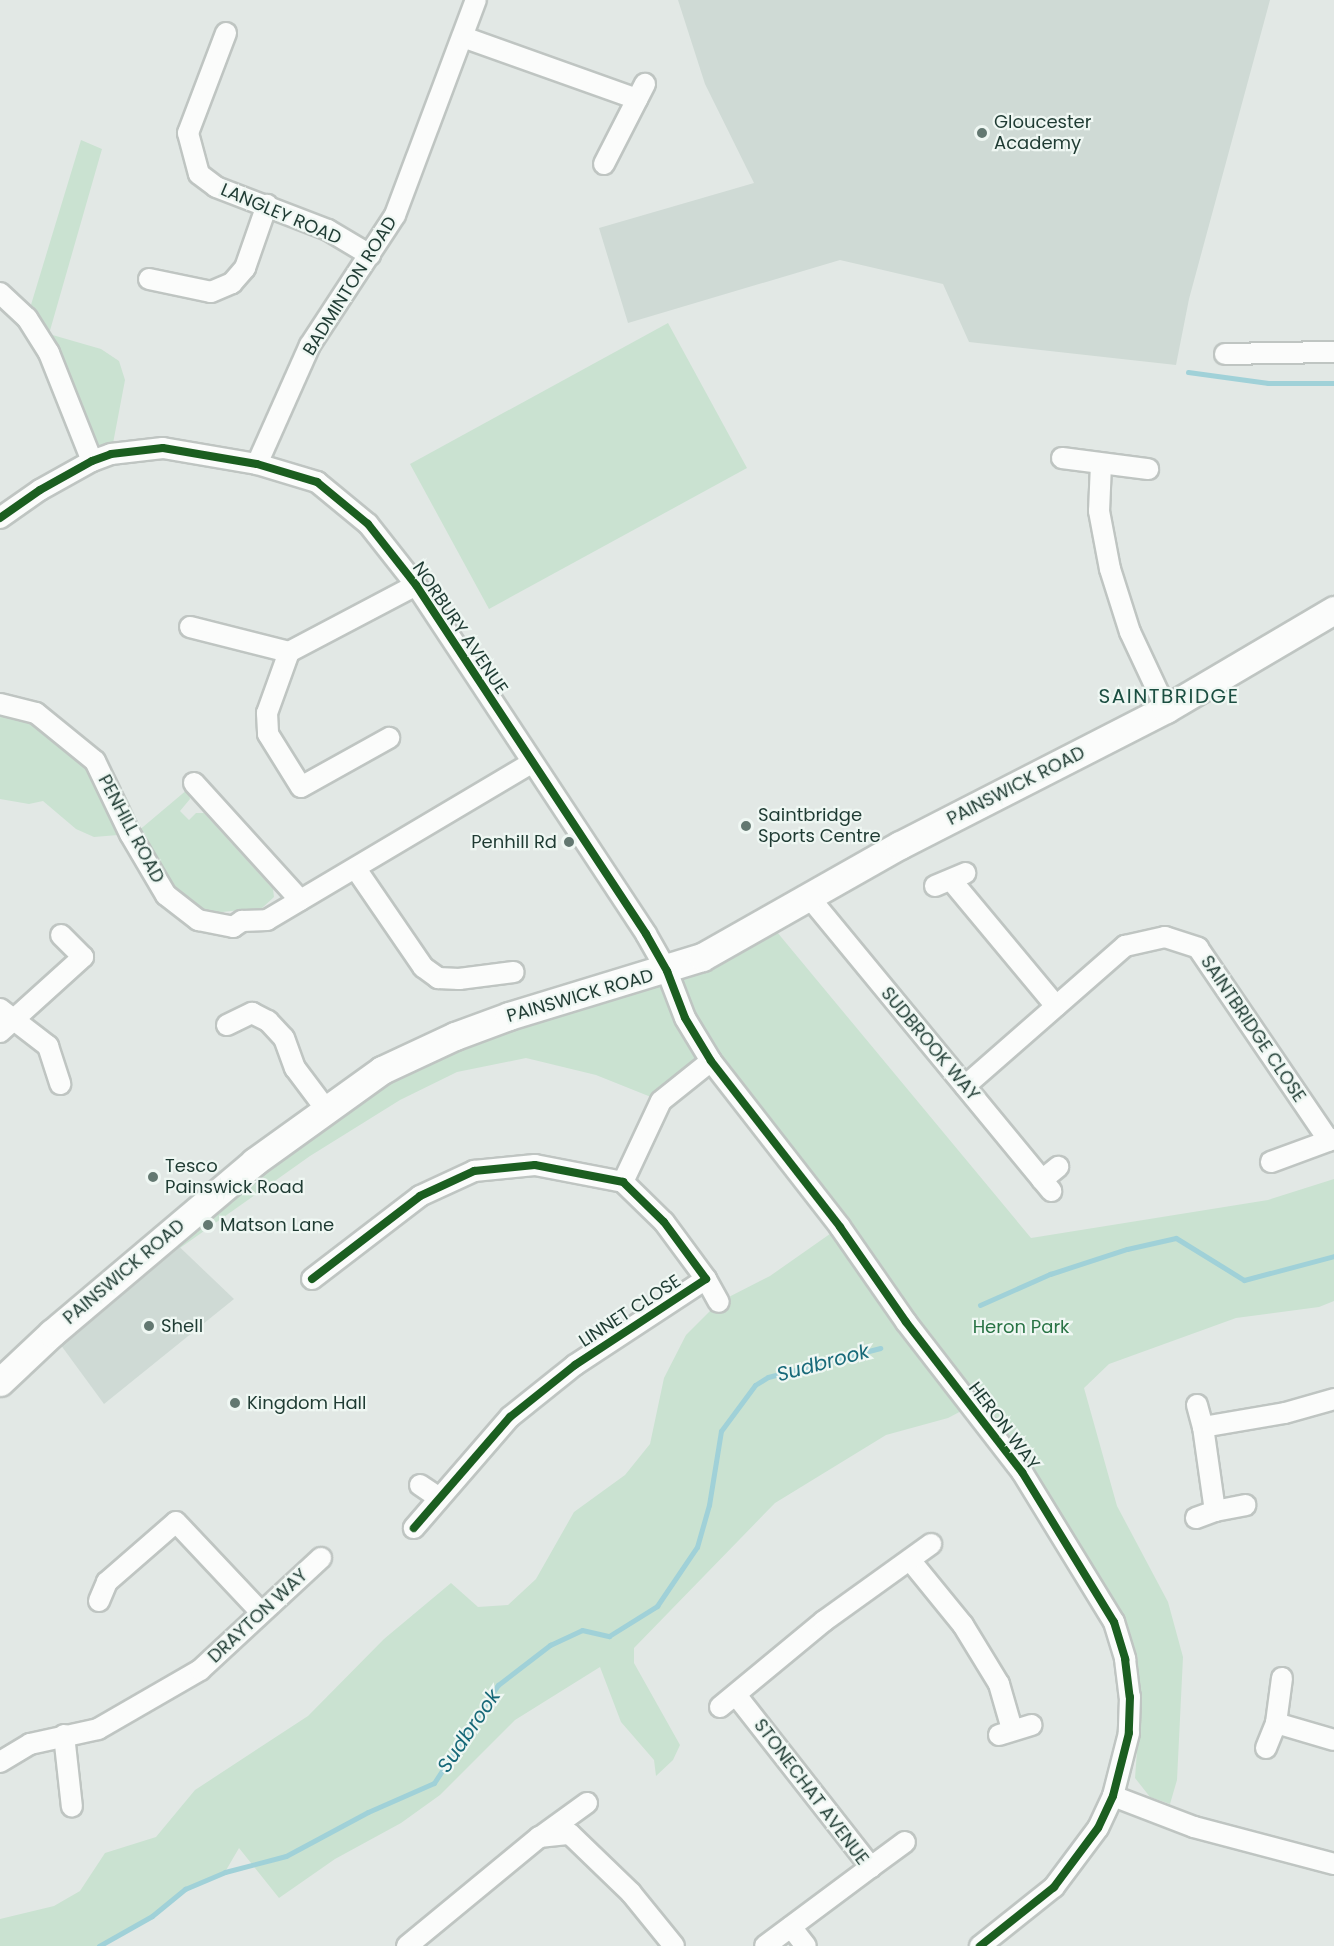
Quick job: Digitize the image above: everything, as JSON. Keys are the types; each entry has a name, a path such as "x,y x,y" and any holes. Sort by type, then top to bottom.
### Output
{"main road":[{"name":"PAINSWICK ROAD","path":"0,1382 167,1235 325,1108 382,1070 455,1036 668,971 702,957 1001,792 1166,709 1334,610"}],"street":[{"name":"BADMINTON ROAD","path":"257,464 310,345 395,215 476,0"},
{"name":"LANGLEY ROAD","path":"226,33 188,133 190,152 199,174 216,187 267,205 328,231 370,255"},
{"path":"462,37 641,91 604,164"},
{"path":"149,279 211,292 232,283 245,268 267,205"},
{"path":"0,294 27,318 49,353 92,460"},
{"path":"1225,354 1334,352"},
{"name":"NORBURY AVENUE","path":"0,518 40,490 92,460 111,454 163,448 257,464 317,482 368,524 416,585 668,971"},
{"path":"1062,458 1148,469"},
{"path":"1101,464 1099,511 1110,569 1130,632 1166,709"},
{"path":"389,738 301,787 268,734 267,713 290,652 416,585"},
{"path":"190,627 290,652"},
{"name":"PENHILL ROAD","path":"0,704 36,713 95,761 130,834 166,895 198,920 233,927 242,921 267,920 531,763"},
{"path":"194,783 300,900"},
{"path":"356,869 423,967 438,978 514,972"},
{"path":"950,880 1056,1006"},
{"name":"SUDBROOK WAY","path":"808,897 1047,1185 1058,1167"},
{"path":"0,1032 8,1014 83,957 61,935"},
{"name":"SAINTBRIDGE CLOSE","path":"965,1086 1125,946 1165,937 1198,948 1331,1140"},
{"name":"HERON WAY","path":"668,971 685,1018 711,1061 840,1227 918,1337 1022,1472 1114,1622 1125,1659 1130,1697 1129,1733 1113,1796 1098,1828 1054,1887 980,1946"},
{"path":"227,1025 252,1013 268,1021 284,1038 295,1068 325,1108"},
{"path":"8,1014 48,1046 60,1084"},
{"path":"312,1279 420,1196 474,1171 535,1165 623,1182 661,1101 711,1061"},
{"path":"1271,1162 1331,1140"},
{"name":"LINNET CLOSE","path":"623,1182 664,1222 706,1279 719,1302"},
{"name":"LINNET CLOSE","path":"414,1528 510,1417 575,1365 706,1279"},
{"path":"1203,1427 1285,1413 1334,1399"},
{"path":"1197,1405 1203,1427 1215,1511"},
{"path":"420,1485 439,1498"},
{"path":"1196,1518 1215,1511 1245,1505"},
{"path":"99,1601 107,1582 179,1516 260,1611"},
{"path":"720,1707 824,1621 931,1544"},
{"name":"DRAYTON WAY","path":"0,1762 30,1744 98,1729 200,1670 245,1632 260,1611 321,1558"},
{"path":"910,1560 963,1624 993,1674 1014,1730"},
{"path":"1266,1748 1276,1723 1282,1678"},
{"name":"STONECHAT AVENUE","path":"736,1695 871,1867 765,1946"},
{"path":"1276,1723 1334,1740"},
{"path":"64,1735 72,1807"},
{"path":"1113,1796 1194,1827 1334,1864"},
{"path":"407,1946 421,1922 587,1803"},
{"path":"539,1837 570,1834 584,1845 674,1946"},
{"path":"871,1867 905,1842"},
{"path":"791,1928 806,1946"}],"shaded area":[{"name":"Gloucester Academy","path":"678,0 1270,0 1189,299 1176,365 969,342 943,284 840,260 628,323 599,228 754,183 705,84"},
{"path":"167,1235 234,1299 104,1404 52,1333"}],"green space":[{"path":"81,140 102,149 49,334 101,349 119,361 125,380 111,454 92,461 27,318"},
{"path":"668,323 747,468 489,609 410,464"},
{"path":"0,707 36,713 95,761 130,834 94,837 76,829 43,801 29,804 0,799"},
{"path":"188,789 190,799 180,811 189,820 196,813 204,813 273,889 274,897 262,908 212,913 196,910 173,891 137,832"},
{"name":"Heron Park","path":"767,920 1031,1238 1268,1200 1334,1179 1334,1301 1319,1307 1236,1318 1109,1364 1084,1388 1117,1506 1168,1602 1183,1657 1177,1780 1170,1804 1150,1797 1135,1778 1141,1697 1137,1656 1124,1617 969,1407 948,1418 886,1435 775,1503 634,1648 634,1663 680,1745 673,1760 656,1776 654,1760 621,1722 600,1667 515,1720 440,1795 401,1823 335,1859 279,1898 239,1848 225,1872 185,1889 152,1916 99,1946 0,1946 0,1919 54,1906 80,1891 105,1853 156,1837 195,1790 308,1716 384,1639 451,1583 478,1607 508,1605 536,1579 574,1512 625,1475 650,1444 664,1378 686,1335 719,1302 770,1276 837,1229 711,1061 661,1101 596,1075 526,1058 457,1072 400,1100 310,1156 180,1248 167,1235 358,1084"}],"waterway":[{"path":"1188,372 1268,383 1334,383"},
{"name":"Sudbrook","path":"980,1305 1050,1274 1127,1249 1176,1238 1244,1280 1334,1256"},
{"name":"Sudbrook","path":"99,1946 152,1916 185,1889 225,1872 286,1856 368,1812 434,1783 498,1685 550,1645 582,1630 609,1636 657,1606 697,1547 709,1505 721,1431 755,1385 768,1377 880,1348"}],"cycle path":[{"path":"0,518 40,490 92,461 111,454 163,448 257,464 317,482 368,524 416,585 646,934 667,971 685,1018 711,1061 840,1227 906,1322 1022,1472 1114,1622 1125,1659 1130,1697 1129,1733 1113,1796 1098,1828 1054,1887 980,1946"},
{"path":"312,1279 420,1196 474,1171 535,1165 623,1182 664,1222 706,1279 575,1365 510,1417 414,1528"}],"place":[{"name":"Gloucester Academy","path":"982,133"},
{"name":"Saintbridge Sports Centre","path":"746,826"},
{"name":"Penhill Rd","path":"569,842"},
{"name":"Tesco Painswick Road","path":"153,1177"},
{"name":"Matson Lane","path":"208,1225"},
{"name":"Shell","path":"149,1326"},
{"name":"Kingdom Hall","path":"235,1403"}],"district":[{"name":"SAINTBRIDGE","path":"1169,696"}]}
